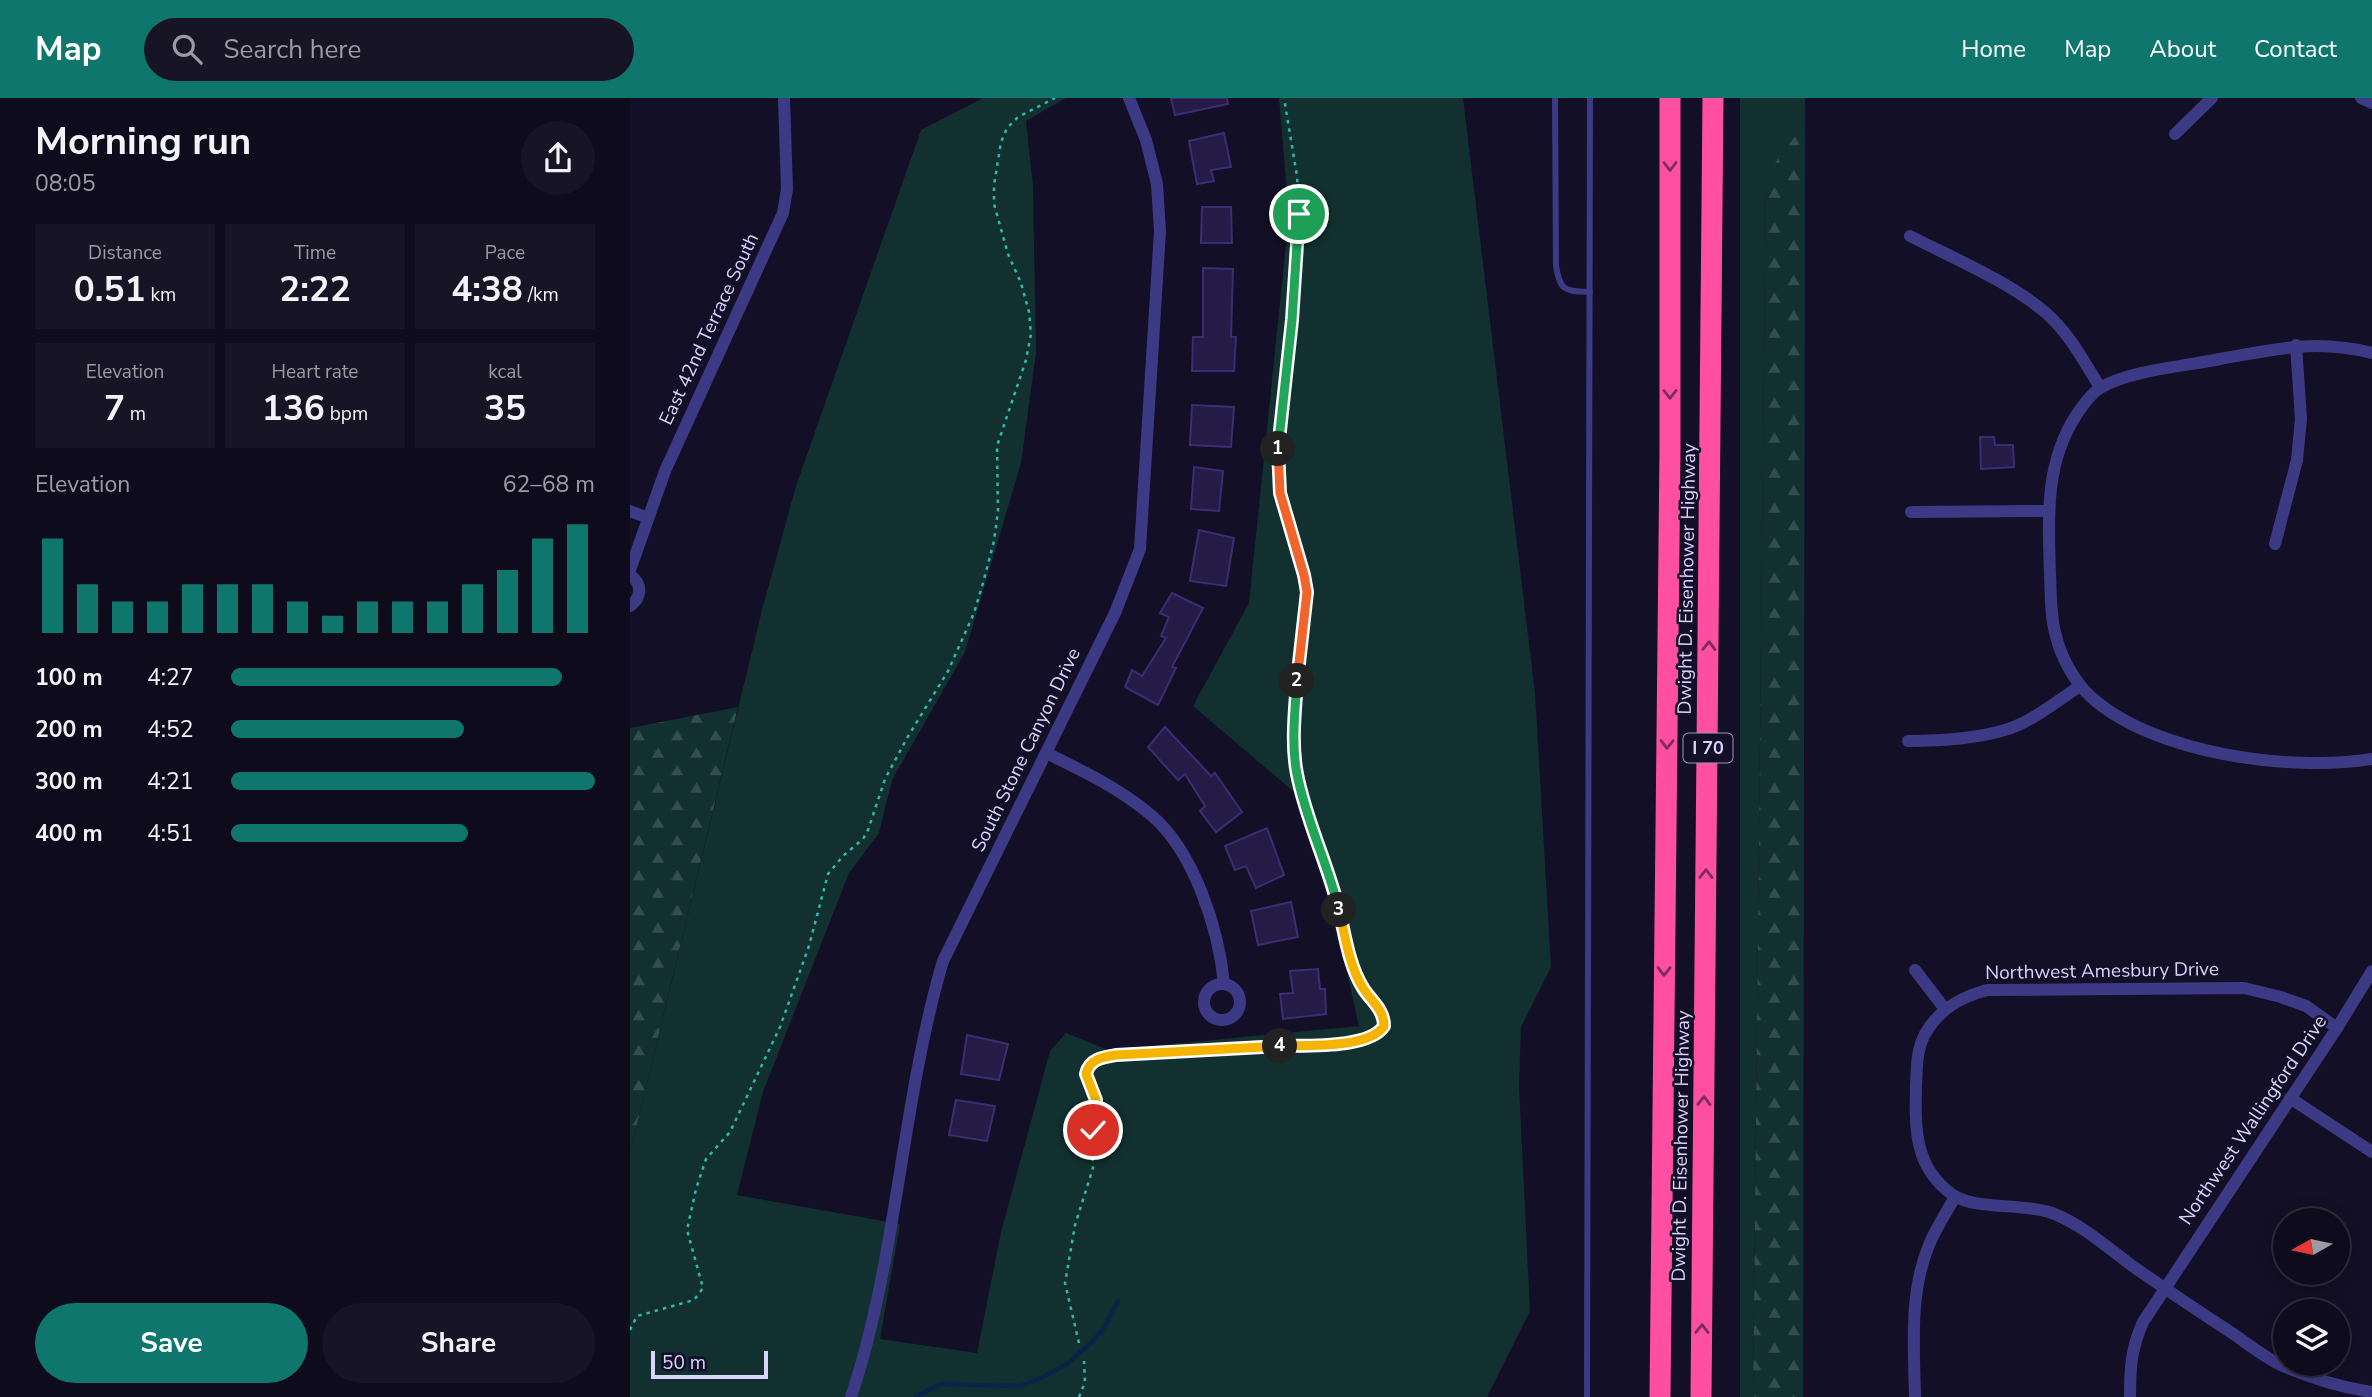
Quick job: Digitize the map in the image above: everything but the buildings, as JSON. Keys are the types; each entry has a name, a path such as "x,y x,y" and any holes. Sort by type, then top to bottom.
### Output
{"highway":[{"name":"Dwight D. Eisenhower Highway","path":"1660,1397 1670,450 1670,98"},
{"name":"Dwight D. Eisenhower Highway","path":"1701,1397 1713,98"}],"street":[{"name":"East 42nd Terrace South","path":"630,606 637,600 640,588 630,572 664,471 783,214 787,189 784,98"},
{"name":"South Stone Canyon Drive","path":"1123,98 1135,113"},
{"name":"South Stone Canyon Drive","path":"851,1397 863,1361 884,1263 930,1006 943,961 1115,613 1140,549 1160,231 1157,184 1146,140 1129,98"},
{"path":"2175,134 2212,98"},
{"path":"2361,98 2372,103"},
{"path":"1910,236 2021,295 2047,314 2071,340 2100,387"},
{"path":"2275,544 2297,460 2301,419 2296,345"},
{"path":"2372,353 2333,346 2296,345 2132,376 2100,387 2074,418 2056,454 2048,511 2052,612 2056,636 2080,686 2109,712 2161,737 2200,749 2284,763 2354,762 2372,759"},
{"path":"630,511 648,518"},
{"path":"1912,512 2048,511"},
{"path":"1908,741 1944,741 2007,729 2032,717 2080,686"},
{"path":"1045,753 1108,783 1153,817 1177,845 1201,891 1214,928 1224,984"},
{"path":"1914,970 1945,1009"},
{"name":"Northwest Wallingford Drive","path":"2130,1397 2133,1344 2143,1322 2372,971"},
{"name":"Northwest Amesbury Drive","path":"1955,1196 1926,1164 1918,1145 1915,1128 1917,1054 1924,1036 1945,1009 1964,996 1987,990 2244,988 2305,1006 2337,1028"},
{"path":"2290,1098 2372,1152"},
{"path":"1915,1397 1914,1322 1918,1282 1929,1246 1955,1196 1977,1203 2023,1206 2052,1213 2083,1230 2164,1288 2278,1363 2312,1378 2372,1392"}],"lane":[{"path":"1555,98 1556,266 1562,288 1590,292"},
{"path":"1587,1397 1590,98"}],"path":[{"path":"630,1330 638,1316 694,1300 703,1288 687,1230 706,1158 730,1132 779,1027 809,946 828,874 843,856 863,839 885,779 906,738 948,671 974,614 994,541 998,511 997,446 1026,360 1031,334 1029,312 1021,283 1008,254 994,204 999,152 1007,128 1018,117 1055,98"},
{"path":"1079,1343 1065,1283 1075,1225 1093,1168 1092,1141 1096,1100 1086,1074 1090,1064 1098,1059 1116,1055 1354,1041 1374,1037 1384,1026 1381,1011 1361,986 1356,972 1332,879 1308,815 1296,772 1297,692 1307,592 1285,515 1278,476 1279,428 1292,320 1299,214 1297,176 1284,98"},
{"path":"1079,1397 1085,1382 1084,1361"}],"green space":[{"path":"983,98 1066,98 1026,121 1033,186 1036,353 1021,463 965,652 892,780 879,833 849,873 763,1092 737,1195 900,1224 880,1339 977,1353 1001,1232 1050,1051 1066,1033 1108,1050 1359,1026 1325,875 1294,792 1193,706 1249,603 1289,215 1279,98 1463,98 1535,693 1551,967 1521,1027 1519,1086 1530,1311 1487,1397 630,1397 630,1153 762,610 796,486 921,130"},
{"path":"1740,98 1805,98 1805,123 1766,176 1753,1397 1740,1397"},
{"path":"1805,123 1803,1397 1753,1397 1766,175"},
{"path":"738,707 630,1153 630,728"}],"waterway":[{"path":"916,1397 940,1384 1021,1386 1043,1377 1067,1364 1092,1342 1103,1329 1118,1301"}],"route":[{"path":"1093,1130 1096,1100 1086,1074 1087,1067 1098,1059 1116,1055 1137,1056 1354,1041 1374,1037 1384,1026 1381,1011 1361,986 1356,972 1332,879 1308,815 1296,772 1296,704 1307,592 1280,493 1277,459 1292,320 1299,214"}]}
